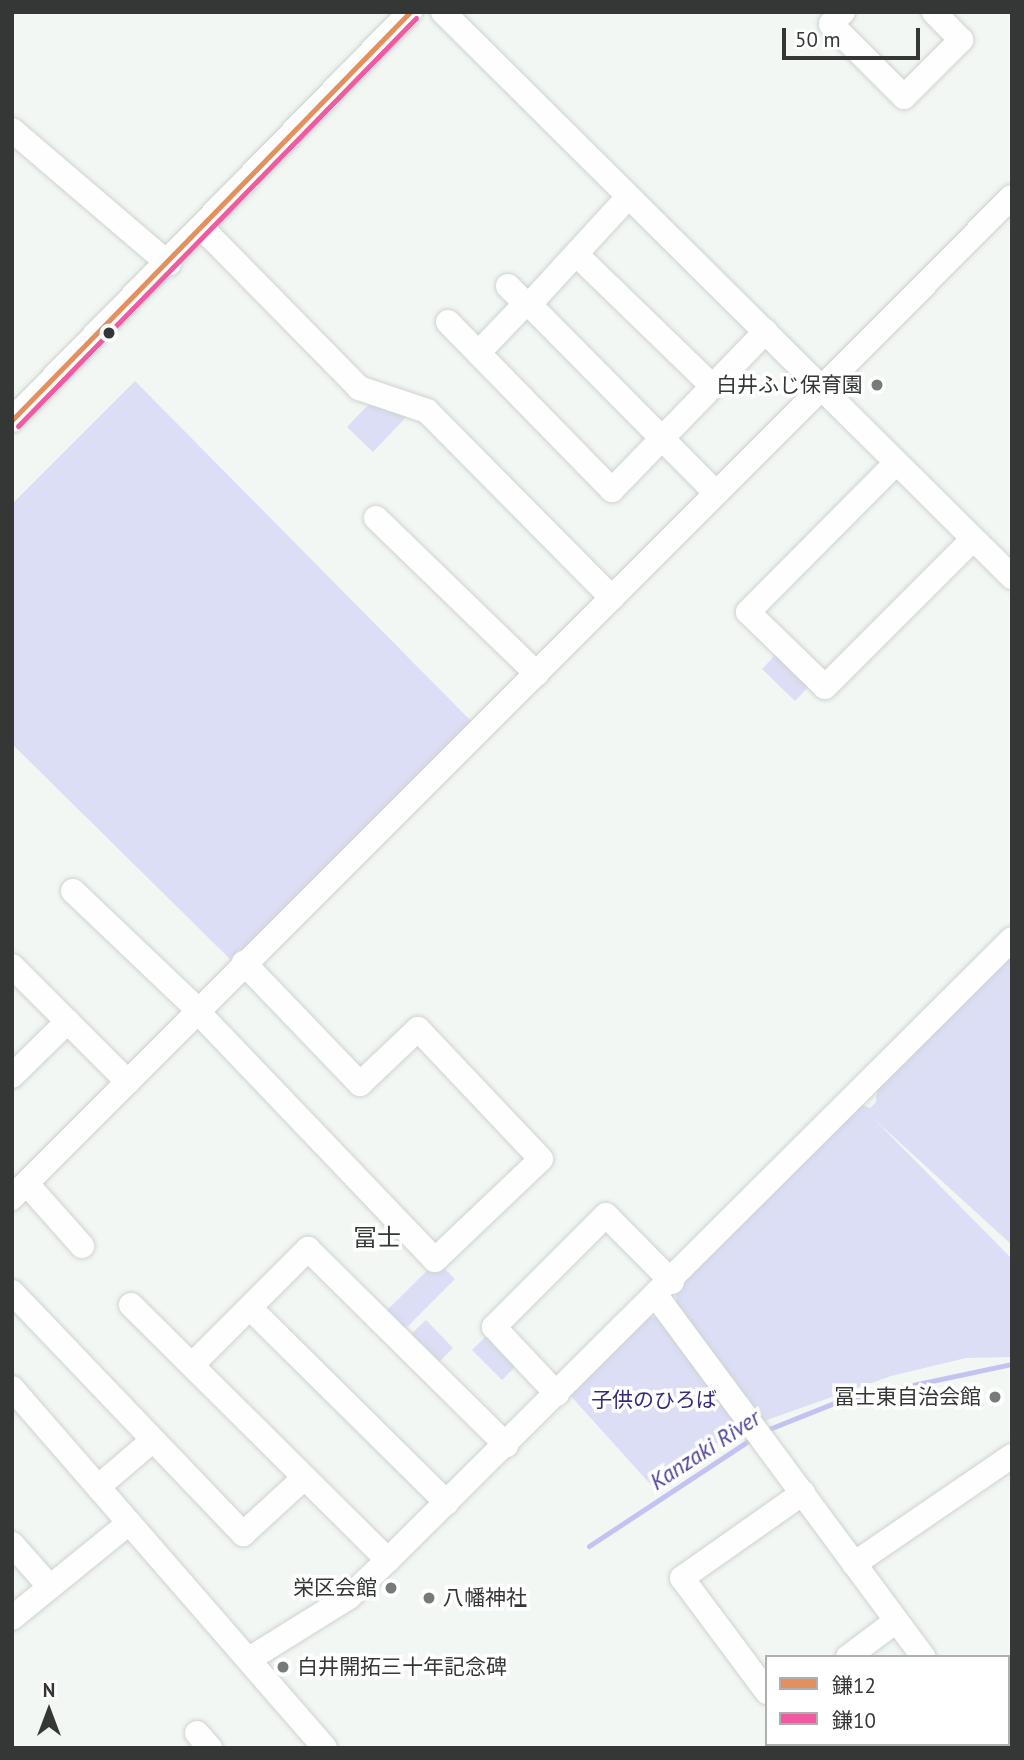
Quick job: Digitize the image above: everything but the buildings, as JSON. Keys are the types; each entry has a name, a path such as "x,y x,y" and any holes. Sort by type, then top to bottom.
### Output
{"street":[{"path":"12,420 169,264 410,12"},
{"path":"443,12 973,540 1007,565"},
{"path":"843,12 831,24 904,97 961,40 934,12"},
{"path":"12,130 169,264"},
{"path":"479,352 521,298 577,255 628,197"},
{"path":"82,1246 20,1191 244,963 537,674 1012,197"},
{"path":"203,229 359,388 426,411 612,598"},
{"path":"577,255 712,386"},
{"path":"521,298 716,493"},
{"path":"448,322 612,490 766,331"},
{"path":"896,463 748,612 825,687 973,540"},
{"path":"376,518 537,674"},
{"path":"73,891 198,1010 435,1260 541,1159 418,1029 360,1084 244,963"},
{"path":"251,1658 349,1597 664,1289 1012,939"},
{"path":"12,966 128,1082"},
{"path":"12,1076 68,1021"},
{"path":"557,1394 494,1327 606,1214 664,1289 803,1493 922,1655"},
{"path":"193,1364 308,1250 506,1445"},
{"path":"12,1292 243,1534 304,1478"},
{"path":"131,1304 388,1560"},
{"path":"250,1308 447,1503"},
{"path":"12,1388 251,1658 317,1745"},
{"path":"98,1487 153,1440"},
{"path":"854,1564 1012,1456"},
{"path":"765,1689 682,1578 803,1493"},
{"path":"12,1618 129,1522"},
{"path":"12,1544 50,1587"},
{"path":"851,1655 896,1621"}],"green space":[{"path":"135,381 473,723 234,963 12,744 12,504"},
{"path":"368,405 410,413 373,452 347,427"},
{"path":"779,651 812,683 795,701 762,669"},
{"path":"1012,951 1012,1245 874,1119 1012,1259 1012,1357 966,1358 891,1376 761,1422 748,1397 741,1396 676,1309 676,1288 860,1104 870,1108 876,1102 877,1086"},
{"path":"437,1261 455,1279 401,1333 383,1314"},
{"name":"子供のひろば","path":"648,1317 666,1317 747,1424 651,1485 569,1394"},
{"path":"426,1320 453,1348 434,1367 406,1339"},
{"path":"487,1335 517,1365 502,1380 472,1350"}],"waterway":[{"name":"Kanzaki River","path":"764,1431 842,1400 1012,1364"},
{"name":"Kanzaki River","path":"589,1546 753,1438"}],"transit line":[{"name":"鎌12","path":"12,420 410,12"},
{"name":"鎌10","path":"18,426 416,18"}],"place":[{"name":"白井ふじ保育園","path":"877,385"},
{"name":"冨士東自治会館","path":"995,1397"},
{"name":"栄区会館","path":"391,1588"},
{"name":"八幡神社","path":"429,1598"},
{"name":"白井開拓三十年記念碑","path":"283,1667"}],"district":[{"name":"冨士","path":"377,1238"}]}
